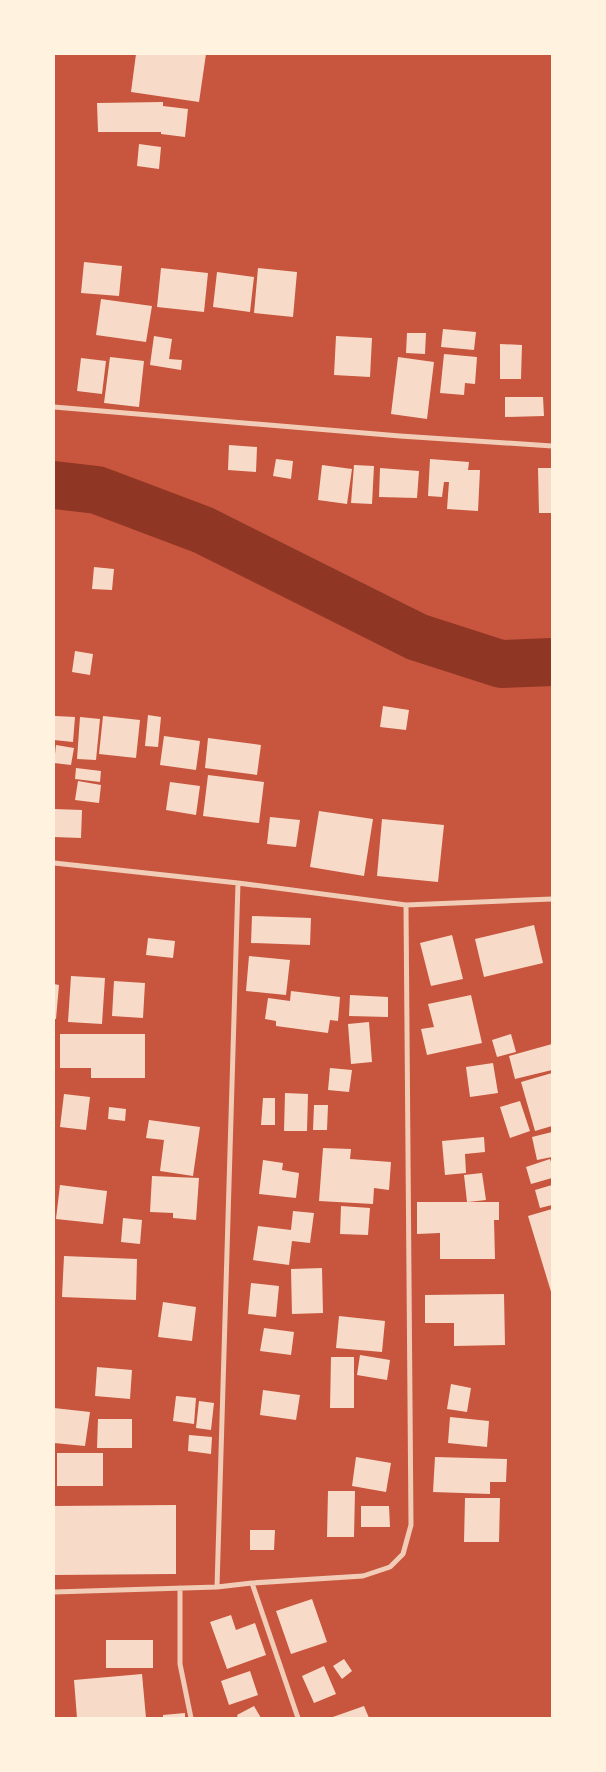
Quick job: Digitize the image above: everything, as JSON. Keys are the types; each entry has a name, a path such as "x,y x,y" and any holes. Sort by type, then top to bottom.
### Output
{"street":[{"path":"54,407 390,435 552,446"},
{"path":"54,863 238,883 406,905 552,899"},
{"path":"217,1587 238,883"},
{"path":"54,1592 217,1587 362,1576 390,1567 403,1554 411,1525 406,905"},
{"path":"252,1583 298,1718"},
{"path":"180,1588 180,1664 190,1718"}],"building":[{"path":"136,54 206,54 199,102 131,92"},
{"path":"163,102 163,106 188,109 185,137 161,134 161,132 98,132 97,103"},
{"path":"139,144 161,147 159,169 137,166"},
{"path":"84,262 122,266 119,296 81,293"},
{"path":"161,268 208,273 204,312 157,307"},
{"path":"258,268 297,272 293,317 254,313"},
{"path":"217,272 254,277 250,312 213,307"},
{"path":"101,299 152,306 146,342 96,335"},
{"path":"443,329 476,332 474,350 441,347"},
{"path":"407,333 426,333 425,354 406,353"},
{"path":"154,336 172,339 169,359 182,360 181,370 150,365"},
{"path":"336,336 372,338 370,377 334,375"},
{"path":"500,344 522,345 521,379 500,379"},
{"path":"444,354 477,357 475,384 465,383 464,395 440,393"},
{"path":"110,357 144,361 139,407 104,403"},
{"path":"398,357 434,362 427,419 391,414"},
{"path":"81,358 106,361 102,394 77,391"},
{"path":"505,397 543,397 544,416 505,417"},
{"path":"229,445 257,447 256,472 228,470"},
{"path":"276,459 293,461 291,479 273,476"},
{"path":"430,459 469,462 468,470 480,470 478,511 447,509 449,482 444,482 442,497 428,496"},
{"path":"322,465 352,469 347,504 318,500"},
{"path":"354,465 374,466 372,504 351,503"},
{"path":"380,468 419,471 417,498 379,497"},
{"path":"538,468 552,468 552,513 539,513"},
{"path":"94,567 114,569 112,590 92,589"},
{"path":"75,651 93,654 90,675 72,672"},
{"path":"383,706 409,710 406,730 380,727"},
{"path":"148,715 161,717 158,747 145,746"},
{"path":"55,716 75,717 73,742 54,740"},
{"path":"103,716 140,720 136,758 99,754"},
{"path":"80,717 100,719 96,760 77,759"},
{"path":"164,736 200,741 196,770 160,765"},
{"path":"208,738 261,745 257,775 205,768"},
{"path":"56,745 74,748 71,765 54,763"},
{"path":"76,768 101,771 100,782 75,779"},
{"path":"208,775 264,782 259,823 203,816"},
{"path":"78,781 101,785 99,803 75,800"},
{"path":"170,782 200,786 196,815 166,810"},
{"path":"54,809 82,810 81,838 54,837"},
{"path":"319,811 373,819 364,876 310,867"},
{"path":"270,817 300,820 296,847 267,844"},
{"path":"382,819 444,825 438,882 377,876"},
{"path":"252,916 311,918 310,945 251,943"},
{"path":"534,925 543,963 484,977 475,939"},
{"path":"452,935 463,979 431,986 420,943"},
{"path":"148,938 175,941 173,958 146,955"},
{"path":"249,956 290,960 286,995 246,991"},
{"path":"71,976 105,978 102,1024 68,1022"},
{"path":"114,981 145,983 143,1018 112,1016"},
{"path":"54,984 59,985 56,1019 54,1019"},
{"path":"291,991 340,997 338,1021 330,1020 328,1033 276,1026 276,1021 265,1019 268,998 290,1001"},
{"path":"350,995 388,997 388,1017 349,1016"},
{"path":"471,995 482,1043 427,1055 421,1029 434,1027 428,1004"},
{"path":"369,1022 372,1062 351,1064 348,1024"},
{"path":"60,1034 145,1034 145,1078 91,1078 91,1068 60,1068"},
{"path":"511,1034 516,1052 497,1057 492,1040"},
{"path":"552,1044 552,1070 515,1079 509,1056"},
{"path":"493,1063 498,1093 470,1097 466,1067"},
{"path":"330,1068 352,1070 349,1092 328,1090"},
{"path":"552,1073 552,1126 535,1131 521,1082"},
{"path":"285,1093 308,1094 307,1131 284,1131"},
{"path":"64,1094 90,1097 86,1130 60,1127"},
{"path":"263,1098 275,1098 275,1125 261,1125"},
{"path":"520,1101 530,1131 510,1138 500,1107"},
{"path":"314,1105 328,1105 327,1130 313,1130"},
{"path":"109,1107 126,1109 125,1121 108,1119"},
{"path":"149,1120 200,1127 193,1176 160,1171 164,1140 146,1138"},
{"path":"552,1132 552,1157 537,1160 532,1137"},
{"path":"484,1137 485,1152 465,1154 466,1173 445,1175 442,1141"},
{"path":"323,1148 351,1149 350,1159 391,1162 389,1190 374,1188 373,1204 319,1201"},
{"path":"550,1159 552,1178 531,1184 526,1167"},
{"path":"263,1160 283,1163 282,1170 299,1173 296,1198 259,1194"},
{"path":"482,1173 486,1200 468,1202 499,1202 499,1220 494,1220 495,1259 440,1259 440,1233 417,1234 417,1202 467,1202 464,1175"},
{"path":"152,1176 199,1178 196,1220 173,1218 173,1213 150,1212"},
{"path":"60,1185 107,1191 103,1224 56,1219"},
{"path":"552,1185 552,1205 540,1208 535,1190"},
{"path":"341,1206 370,1208 368,1235 340,1234"},
{"path":"552,1209 552,1295 528,1216"},
{"path":"293,1211 314,1213 310,1243 292,1241 289,1265 253,1260 258,1226 291,1230"},
{"path":"123,1218 142,1220 140,1244 121,1242"},
{"path":"64,1256 137,1259 136,1300 62,1297"},
{"path":"322,1268 323,1313 292,1314 291,1269"},
{"path":"251,1283 279,1286 276,1317 248,1314"},
{"path":"504,1294 505,1345 454,1346 454,1323 425,1323 425,1295"},
{"path":"163,1302 196,1307 192,1341 158,1337"},
{"path":"339,1316 385,1321 382,1352 336,1348"},
{"path":"264,1328 294,1332 291,1355 260,1351"},
{"path":"360,1355 390,1360 387,1380 357,1375"},
{"path":"331,1357 354,1357 354,1408 330,1408"},
{"path":"97,1367 132,1370 130,1399 95,1396"},
{"path":"451,1384 471,1388 467,1412 447,1409"},
{"path":"263,1390 300,1395 296,1420 260,1415"},
{"path":"176,1396 196,1398 194,1424 173,1421"},
{"path":"199,1401 214,1403 211,1430 196,1428"},
{"path":"54,1408 90,1412 85,1446 54,1443"},
{"path":"450,1417 489,1421 487,1447 448,1443"},
{"path":"98,1419 132,1419 132,1448 97,1448"},
{"path":"189,1435 212,1437 211,1454 188,1451"},
{"path":"57,1453 103,1453 103,1486 57,1486"},
{"path":"356,1457 391,1463 386,1492 352,1486"},
{"path":"435,1457 507,1459 506,1482 490,1482 490,1494 433,1492"},
{"path":"328,1491 355,1491 354,1537 327,1537"},
{"path":"465,1498 500,1498 499,1542 464,1542"},
{"path":"176,1505 176,1574 54,1575 54,1506"},
{"path":"361,1506 389,1506 390,1527 361,1527"},
{"path":"250,1530 275,1530 274,1550 250,1550"},
{"path":"312,1599 327,1642 291,1654 276,1611"},
{"path":"231,1615 236,1630 255,1623 266,1655 227,1669 210,1622"},
{"path":"106,1640 153,1640 153,1668 106,1668"},
{"path":"344,1659 352,1671 342,1679 333,1666"},
{"path":"324,1666 336,1694 314,1703 302,1676"},
{"path":"250,1671 258,1695 229,1705 221,1681"},
{"path":"142,1674 146,1718 77,1718 74,1680"},
{"path":"254,1706 261,1718 238,1718 237,1715"},
{"path":"364,1706 369,1718 330,1718"},
{"path":"185,1713 185,1718 163,1718 163,1715"}],"waterway":[{"path":"54,485 97,490 203,530 417,637 501,664 552,662"}]}
